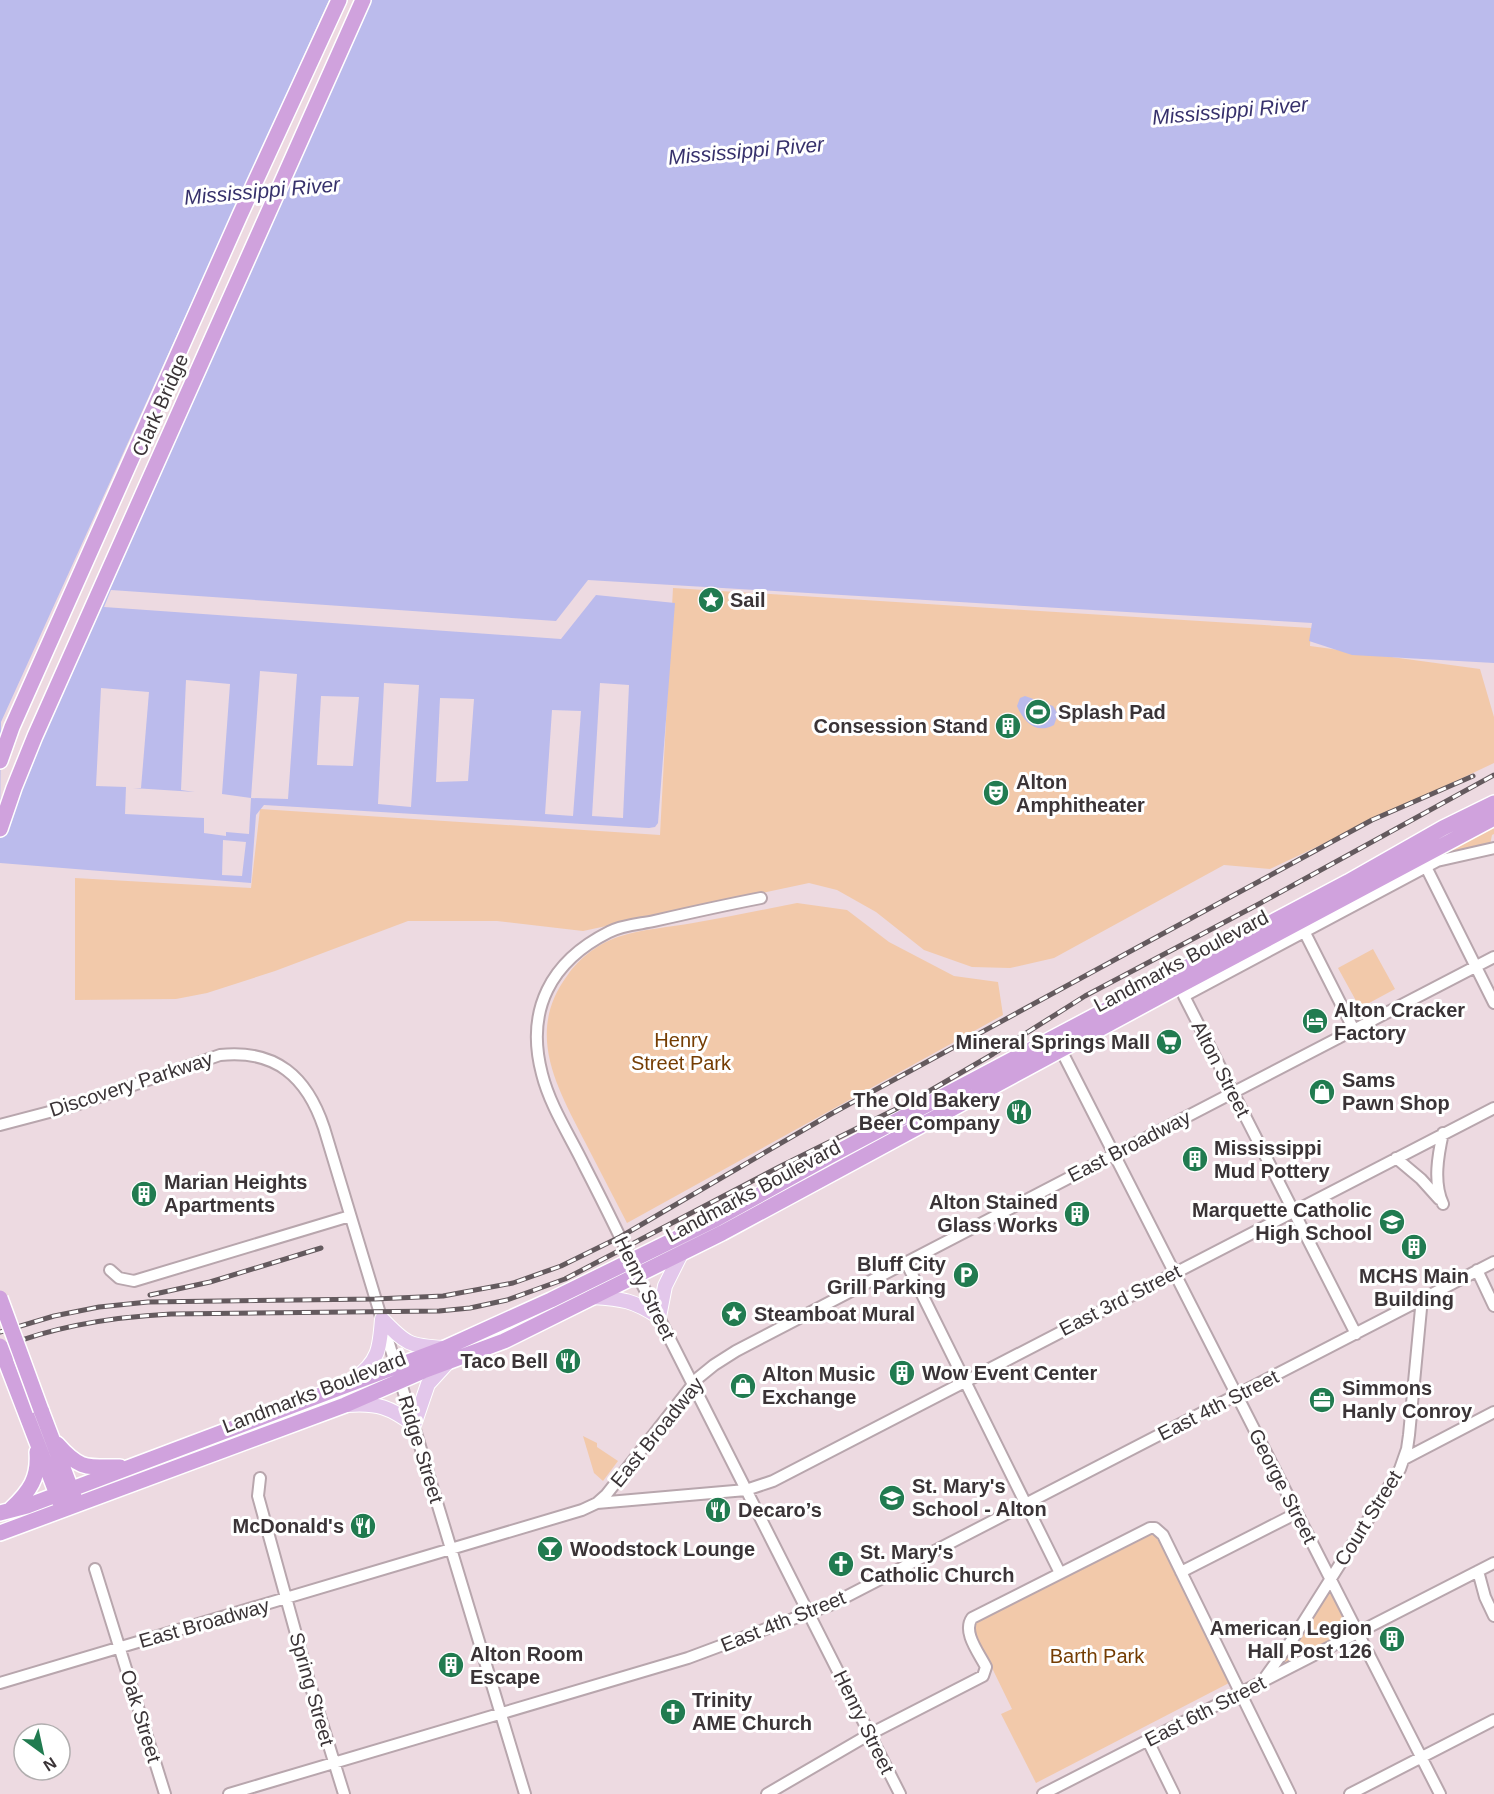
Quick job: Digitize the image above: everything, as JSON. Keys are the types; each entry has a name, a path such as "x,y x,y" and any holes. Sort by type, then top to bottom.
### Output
{"highway":[{"name":"Clark Bridge","path":"0,761 16,716 235,226 339,0"},
{"name":"Clark Bridge","path":"0,829 36,736 363,0"},
{"name":"Landmarks Boulevard","path":"0,1533 345,1405 401,1381 551,1300 716,1219 828,1157 1308,904 1443,828 1494,803"},
{"name":"Landmarks Boulevard","path":"5,1512 64,1492 395,1366 504,1341 681,1254 1494,818"},
{"path":"0,1298 41,1410 42,1438 34,1480 24,1497 5,1512"},
{"path":"0,1346 26,1415 42,1438 70,1508"},
{"path":"42,1438 71,1460 85,1467 129,1467"}],"main road":[{"path":"592,1297 628,1300 659,1317 669,1276 681,1254"},
{"path":"345,1405 378,1405 389,1408 414,1425 429,1384 447,1355 416,1347 399,1337 382,1319"},
{"path":"339,1389 368,1370 378,1352 382,1319"}],"street":[{"path":"1354,1030 1304,931 1446,858 1494,848"},
{"path":"1426,867 1494,1003"},
{"name":"Henry Street","path":"761,898 611,930 573,955 560,968 544,997 539,1013 537,1028 542,1074 557,1111 638,1276 900,1794"},
{"name":"Alton Street","path":"1304,931 1184,996 1356,1334"},
{"name":"East Broadway","path":"0,1683 559,1518 597,1503 619,1479 693,1385 714,1365 736,1351 1494,957"},
{"name":"George Street","path":"1061,1050 1440,1794"},
{"name":"Discovery Parkway","path":"0,1125 76,1105 207,1058 234,1053 263,1058"},
{"name":"Ridge Street","path":"263,1058 288,1070 300,1082 311,1096 321,1119 525,1794"},
{"name":"East 3rd Street","path":"597,1503 746,1490 773,1481 1494,1108"},
{"path":"1396,1158 1421,1179 1443,1204 1438,1189 1438,1164 1443,1133"},
{"path":"110,1269 119,1278 134,1281 350,1216"},
{"path":"906,1262 1060,1573"},
{"name":"East 4th Street","path":"229,1794 688,1658 830,1605 1494,1262"},
{"path":"1477,1270 1494,1306"},
{"name":"Court Street","path":"1262,1682 1395,1478 1404,1459 1409,1435 1422,1299"},
{"path":"1404,1459 1494,1412"},
{"name":"Spring Street","path":"260,1478 258,1496 309,1681 344,1794"},
{"path":"1181,1572 1297,1513"},
{"path":"767,1794 870,1734 983,1676 986,1667 968,1631 972,1618 1146,1529 1155,1528 1163,1535 1290,1794"},
{"name":"East 6th Street","path":"1043,1794 1494,1563"},
{"name":"Oak Street","path":"95,1569 165,1794"},
{"path":"1478,1571 1485,1597 1494,1616"},
{"path":"1350,1794 1494,1720"},
{"path":"1148,1741 1174,1794"}],"green space":[{"path":"673,588 1311,628 1310,646 1480,669 1494,717 1494,763 1270,869 1224,865 1054,958 1010,968 972,967 924,950 876,912 837,890 809,883 583,931 497,921 408,921 275,971 207,993 176,999 75,1000 75,878 251,888 260,809 660,835"},
{"path":"1494,827 1490,845 1440,855 1466,839"},
{"name":"Henry Street Park","path":"797,903 847,910 889,942 954,976 998,982 1003,1015 627,1223 564,1101 556,1080 547,1039 548,1018 555,997 567,976 578,963 591,951 613,939 639,932"},
{"path":"1373,949 1395,989 1360,1008 1338,968"},
{"path":"583,1436 597,1443 597,1447 618,1461 603,1481 594,1473"},
{"name":"Barth Park","path":"1150,1534 1159,1538 1229,1683 1036,1783 1001,1714 1012,1709 974,1631 974,1625 978,1620"},
{"path":"1330,1586 1353,1631 1269,1677"}],"water":[{"name":"Mississippi River","path":"0,0 1494,0 1494,663 1352,655 1309,641 1312,623 588,580 556,621 111,590 104,607 561,639 596,595 675,603 658,823 655,827 649,828 264,805 256,815 251,883 0,863"},
{"name":"Splash Pad","path":"1025,696 1053,706 1058,714 1054,725 1047,728 1036,727 1023,717 1017,706 1020,698"}],"pier":[{"path":"329,0 370,0 0,830 1,722"},
{"path":"260,671 297,674 288,799 251,798"},
{"path":"186,680 230,684 222,794 251,798 249,834 226,832 226,836 204,833 204,818 125,814 126,787 96,786 101,688 149,692 141,788 133,788 195,792 181,790"},
{"path":"384,683 419,685 411,807 378,804"},
{"path":"600,683 629,685 623,818 592,816"},
{"path":"321,696 359,697 353,766 317,765"},
{"path":"440,698 474,699 468,781 436,782"},
{"path":"552,710 581,711 573,816 545,814"},
{"path":"223,840 246,842 242,876 222,875"}],"railway":[{"path":"0,1348 63,1328 149,1315 439,1311 470,1308 507,1300 565,1279 781,1166 914,1100 1085,996 1494,775"},
{"path":"0,1332 54,1316 99,1307 148,1302 443,1296 513,1283 561,1266 620,1237 831,1114 1372,820 1473,776"},
{"path":"150,1295 210,1282 321,1248"}],"place":[{"name":"Sail","path":"711,600"},
{"name":"Splash Pad","path":"1038,712"},
{"name":"Consession Stand","path":"1008,726"},
{"name":"Alton Amphitheater","path":"996,793"},
{"name":"Alton Cracker Factory","path":"1315,1021"},
{"name":"Mineral Springs Mall","path":"1169,1042"},
{"name":"Sams Pawn Shop","path":"1322,1092"},
{"name":"The Old Bakery Beer Company","path":"1019,1112"},
{"name":"Mississippi Mud Pottery","path":"1195,1159"},
{"name":"Marian Heights Apartments","path":"144,1194"},
{"name":"Alton Stained Glass Works","path":"1077,1214"},
{"name":"Marquette Catholic High School","path":"1392,1222"},
{"name":"MCHS Main Building","path":"1414,1247"},
{"name":"Bluff City Grill Parking","path":"966,1275"},
{"name":"Steamboat Mural","path":"734,1314"},
{"name":"Taco Bell","path":"568,1361"},
{"name":"Wow Event Center","path":"902,1373"},
{"name":"Alton Music Exchange","path":"743,1386"},
{"name":"Simmons Hanly Conroy","path":"1322,1400"},
{"name":"St. Mary's School - Alton","path":"892,1498"},
{"name":"Decaro’s","path":"718,1510"},
{"name":"McDonald's","path":"363,1526"},
{"name":"Woodstock Lounge","path":"550,1549"},
{"name":"St. Mary's Catholic Church","path":"841,1564"},
{"name":"American Legion Hall Post 126","path":"1392,1639"},
{"name":"Alton Room Escape","path":"451,1665"},
{"name":"Trinity AME Church","path":"673,1712"}]}
